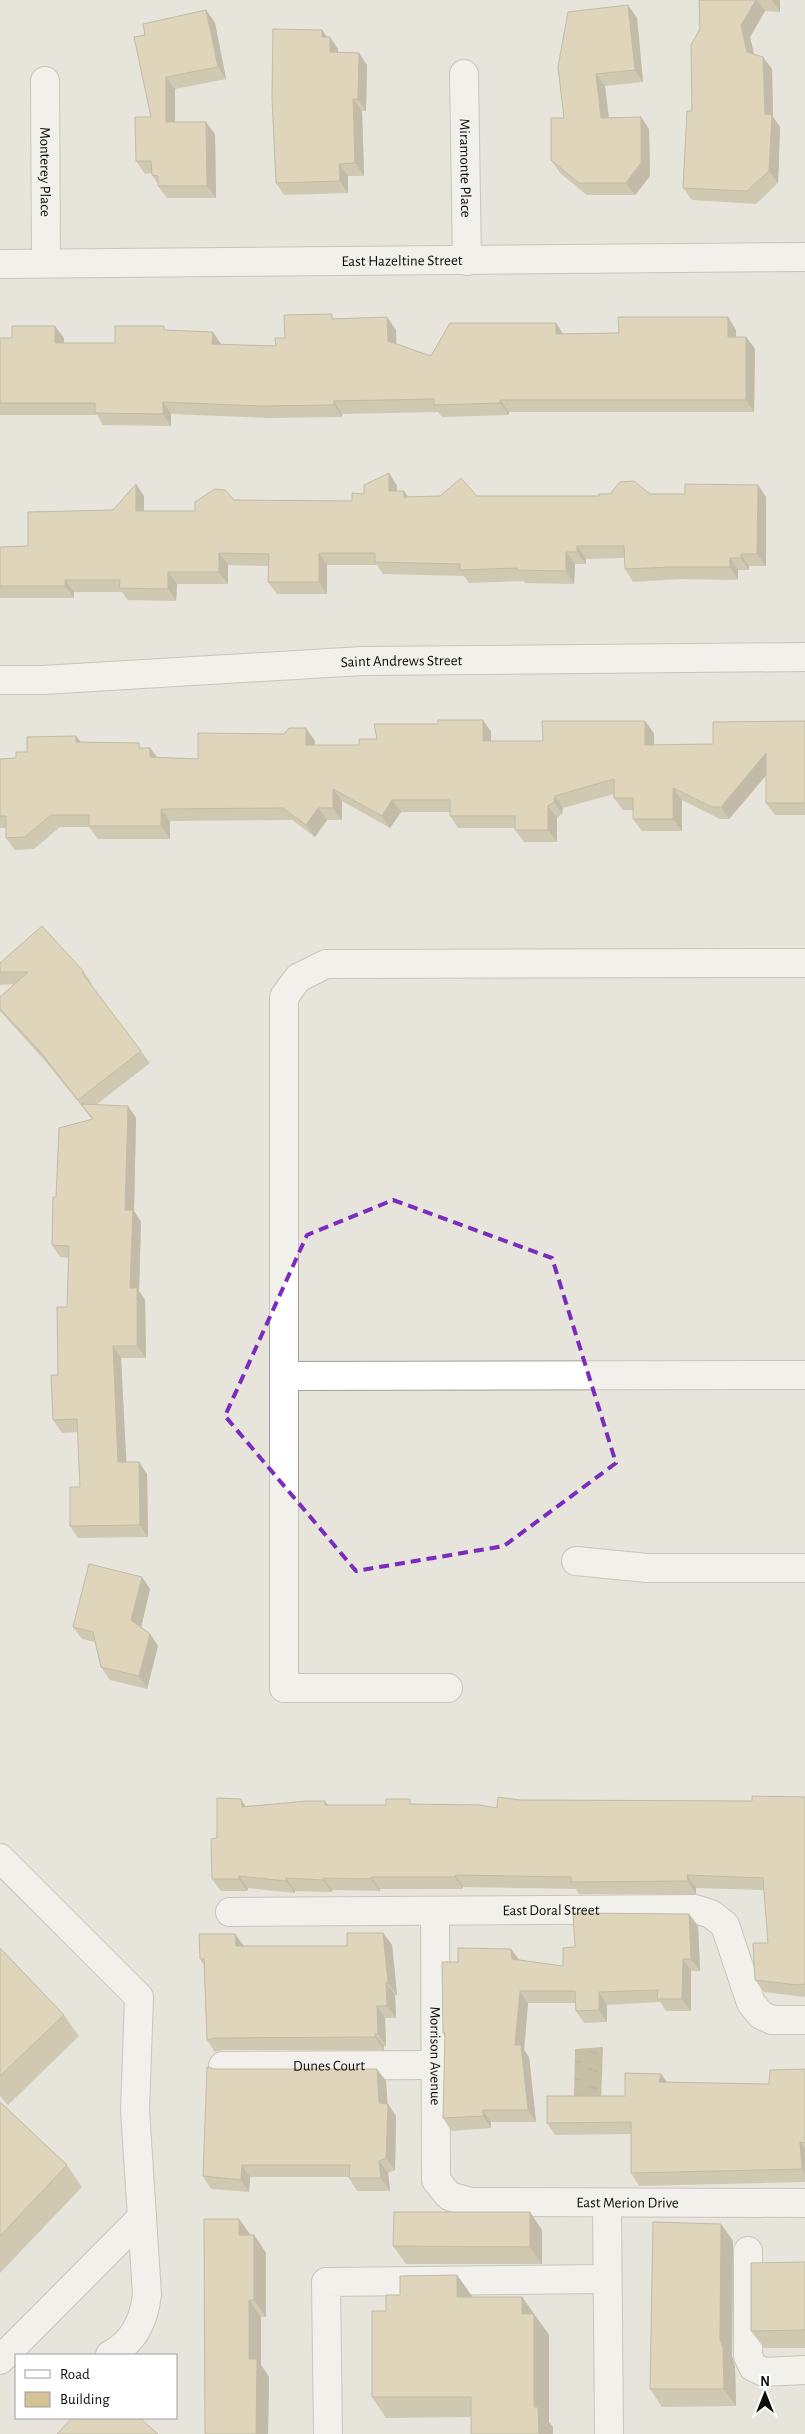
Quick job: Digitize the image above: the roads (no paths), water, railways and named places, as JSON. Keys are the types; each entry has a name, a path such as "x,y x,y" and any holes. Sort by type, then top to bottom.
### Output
{"street":[{"name":"Miramonte Place","path":"464,74 467,261"},
{"name":"Monterey Place","path":"45,81 46,264"},
{"name":"East Hazeltine Street","path":"0,264 805,257"},
{"name":"Saint Andrews Street","path":"0,680 42,680 362,661 805,657"},
{"path":"448,1688 284,1688 284,997 298,978 326,964 805,963"},
{"path":"284,1376 805,1376"},
{"path":"576,1561 647,1568 805,1568"},
{"path":"0,1858 139,1996 135,2110 147,2294 145,2307 134,2334 125,2345 112,2354"},
{"name":"East Doral Street","path":"230,1912 695,1909 710,1914 725,1925 751,2003 761,2015 772,2020 805,2020"},
{"name":"Morrison Avenue","path":"435,1911 436,2180 449,2196"},
{"name":"Dunes Court","path":"223,2066 436,2065"},
{"name":"East Merion Drive","path":"449,2196 470,2202 805,2203"},
{"path":"607,2203 609,2434"},
{"path":"0,2360 142,2217"},
{"path":"748,2251 748,2356 753,2367 764,2372 805,2370"},
{"path":"328,2434 326,2282 607,2278"},
{"path":"0,2368 15,2372"}],"water":[{"path":"603,2047 601,2100 574,2100 575,2049"}]}
